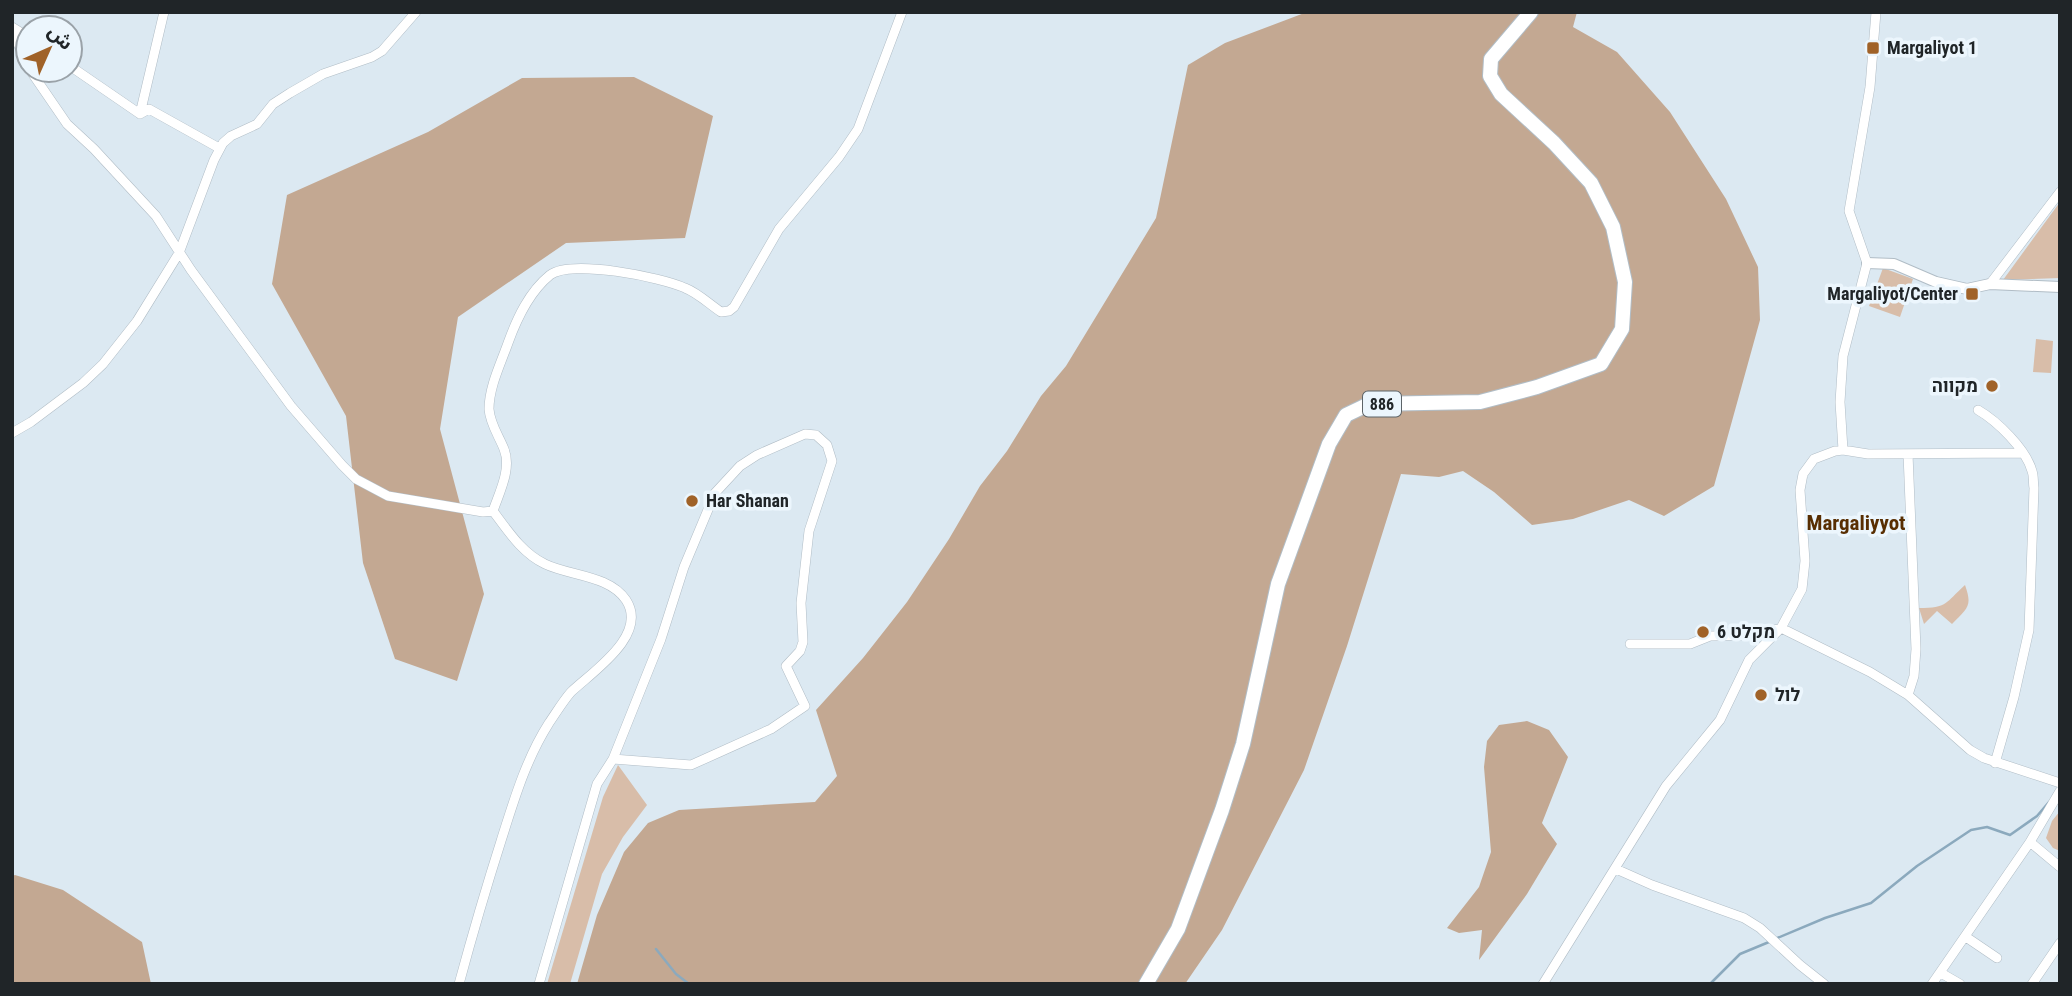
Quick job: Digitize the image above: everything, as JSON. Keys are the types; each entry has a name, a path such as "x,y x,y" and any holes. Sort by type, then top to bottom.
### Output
{"main road":[{"name":"886","path":"1146,984 1178,929 1222,810 1243,744 1278,584 1329,444 1346,415 1369,404 1480,402 1537,387 1601,364 1622,329 1625,282 1613,227 1591,183 1502,94 1490,76 1491,59 1531,12"}],"street":[{"path":"140,114 164,12"},
{"path":"12,433 60,401 103,364 137,321 180,253 219,148 231,136 257,124 273,104 290,93 323,74 382,51 416,12"},
{"path":"493,511 507,468 507,459 489,410 491,394 518,316 537,289 551,274 574,267 663,280 688,289 721,312 729,311 734,307 779,229 850,143 865,113 902,12"},
{"path":"1843,450 1840,402 1843,356 1867,263 1849,211 1870,87 1876,12"},
{"path":"84,76 140,114"},
{"path":"40,84 67,124 156,216 291,407 356,479 388,496 483,512 493,511"},
{"path":"140,114 149,109 219,148"},
{"path":"1990,284 2060,192"},
{"path":"1867,263 1894,264 1936,282 1967,289 1990,284 2060,287"},
{"path":"1978,410 1993,419 2022,453 2032,471 2034,488 2029,630 2014,697 1995,762"},
{"path":"539,984 597,783 613,759 661,639 684,567 715,493 740,466 757,455 795,437 816,435 827,445 832,461 809,531 801,603 803,642 800,651 786,666 805,706 771,729 691,765 613,759"},
{"path":"1543,984 1666,786 1720,720 1749,660 1781,628 1802,589 1805,561 1800,491 1803,474 1814,459 1843,450 1868,454 2022,453"},
{"path":"1908,454 1916,649 1914,676 1908,695"},
{"path":"459,984 482,899 517,790 535,748 569,694 604,663 629,635 631,627 631,614 626,600 615,590 584,575 547,565 526,552 493,511"},
{"path":"1630,644 1690,644 1710,636 1756,635 1781,628 1870,672 1908,695 1970,750 1995,762 2060,783"},
{"path":"1932,984 2030,842 2060,792"},
{"path":"2030,842 2060,867"},
{"path":"1616,869 1652,885 1745,918 1824,984"},
{"path":"1966,937 1997,958"},
{"path":"2032,984 2060,943"},
{"path":"1941,973 1960,984"}],"shaded area":[{"path":"1307,12 1577,12 1573,27 1617,52 1670,112 1726,199 1758,267 1760,320 1714,486 1664,516 1629,500 1573,519 1532,525 1494,492 1463,471 1439,477 1401,474 1347,646 1304,770 1222,930 1185,984 577,984 597,915 624,852 648,823 679,810 815,802 837,776 816,710 863,658 907,602 980,486 1007,451 1041,396 1066,366 1156,218 1188,65 1225,43"},
{"path":"634,77 713,116 685,238 566,243 458,317 440,429 484,594 457,681 395,659 363,563 346,416 272,284 287,195 428,132 522,78"},
{"path":"2060,202 2060,278 2003,280"},
{"path":"1883,268 1913,279 1900,317 1869,306"},
{"path":"2036,339 2053,341 2051,373 2033,372"},
{"path":"1965,585 1967,607 1952,624 1937,611 1924,624 1919,608 1941,605"},
{"path":"1527,721 1549,730 1568,757 1542,823 1557,844 1527,894 1479,960 1482,930 1459,933 1447,928 1479,887 1491,852 1484,767 1487,741 1499,725"},
{"path":"618,765 647,805 623,837 602,874 570,984 547,984 603,797"},
{"path":"2060,811 2060,851 2053,848 2046,838 2052,821"},
{"path":"12,876 63,890 142,942 151,984 12,984"}],"waterway":[{"path":"1775,939 1825,918 1871,903 1917,866 1971,830 1987,827 2010,835 2037,816 2049,802"},
{"path":"1710,984 1740,954 1769,942"},
{"path":"656,949 676,974 689,984"}],"place":[{"name":"Margaliyot 1","path":"1873,48"},
{"name":"Margaliyot/Center","path":"1972,294"},
{"name":"מקווה","path":"1992,386"},
{"name":"Har Shanan","path":"692,501"},
{"name":"מקלט 6","path":"1703,632"},
{"name":"לול","path":"1761,695"}],"district":[{"name":"Margaliyyot","path":"1856,523"}]}
